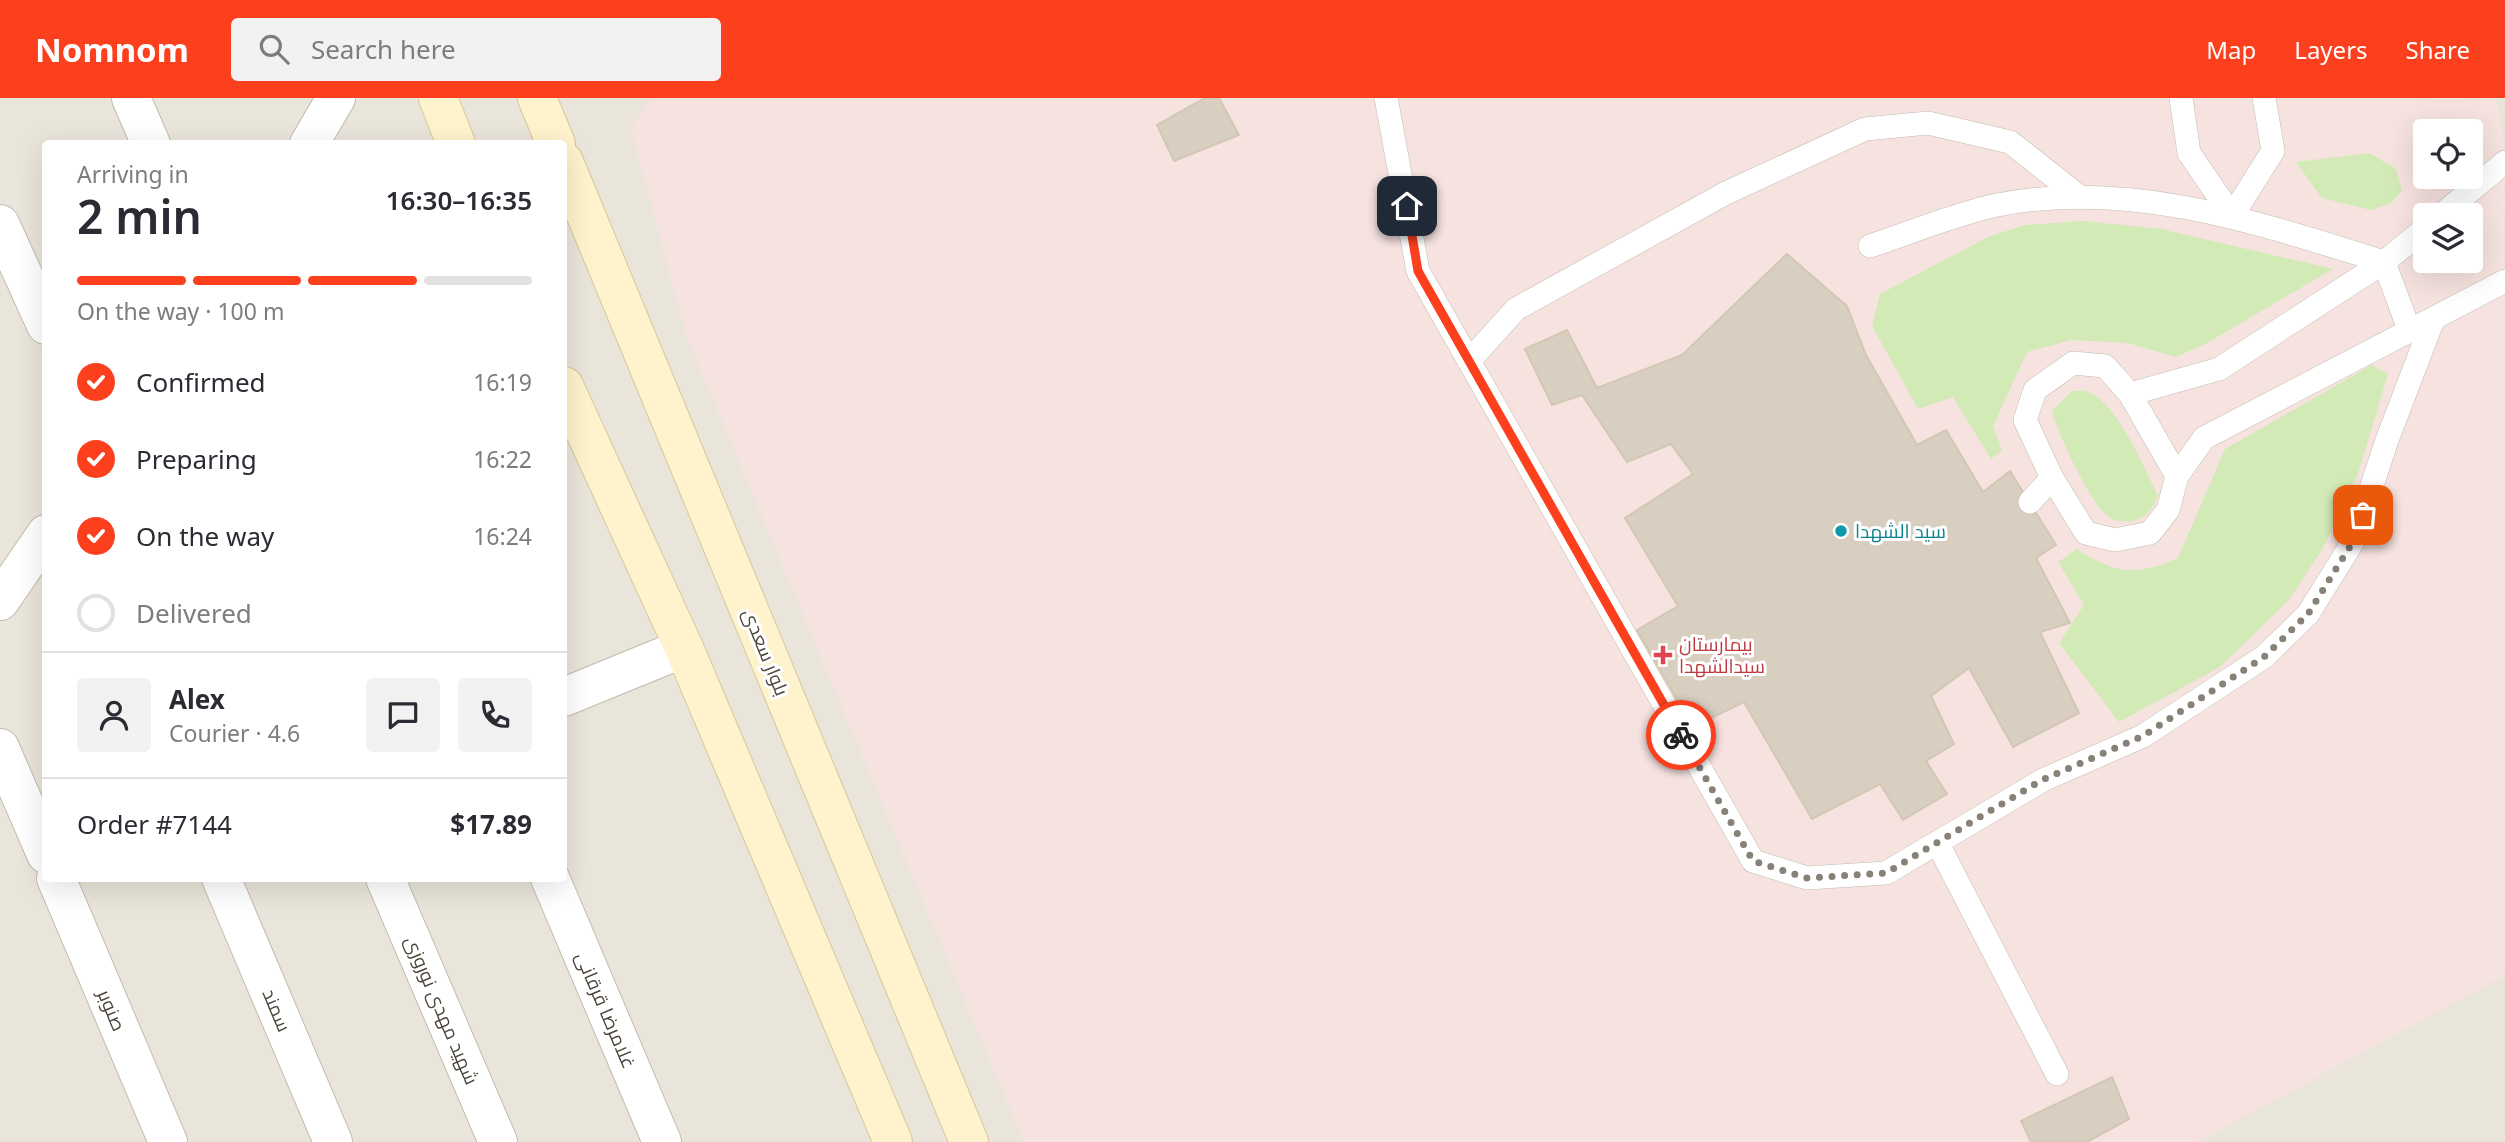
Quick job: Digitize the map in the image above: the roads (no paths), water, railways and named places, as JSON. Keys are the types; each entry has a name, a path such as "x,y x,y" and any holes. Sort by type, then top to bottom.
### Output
{"street":[{"path":"131,98 149,140"},
{"path":"311,140 336,98"},
{"path":"438,98 454,140"},
{"path":"537,98 554,140"},
{"name":"بلوار سعدی","path":"567,169 969,1142"},
{"path":"0,223 42,316"},
{"path":"567,393 684,648 893,1142"},
{"path":"0,601 42,540"},
{"path":"567,696 684,648"},
{"path":"0,748 42,845"},
{"name":"صنوبر","path":"58,882 168,1142"},
{"name":"سمند","path":"223,882 333,1142"},
{"name":"شهید مهدی نوروزی","path":"387,882 498,1142"},
{"name":"غلامرضا قرقانی","path":"552,882 662,1142"}],"lane":[{"path":"1386,98 1418,271 1753,861 1807,878 1886,873 2042,780 2143,736 2264,657 2308,614 2354,540 2387,440 2433,320"},
{"path":"2180,98 2189,153 2232,216"},
{"path":"2232,216 2273,152 2264,98"},
{"path":"1469,361 1516,309 1726,193 1865,129 1928,123 2010,142 2080,197"},
{"path":"2455,203 2505,162"},
{"path":"1870,246 1997,205 2080,197 2156,201 2232,216 2385,262"},
{"path":"2130,394 2219,369 2385,262 2413,239"},
{"path":"2385,262 2410,332"},
{"path":"2176,476 2130,394 2105,366 2073,363 2035,390 2025,420 2052,478 2087,533 2115,540 2150,533 2168,510 2176,476 2204,438 2505,281"},
{"path":"2030,502 2052,478"},
{"path":"1938,844 2057,1074"}],"place":[{"name":"سید الشهدا","path":"1841,531"},
{"name":"بیمارستان سیدالشهدا","path":"1663,655"}]}
